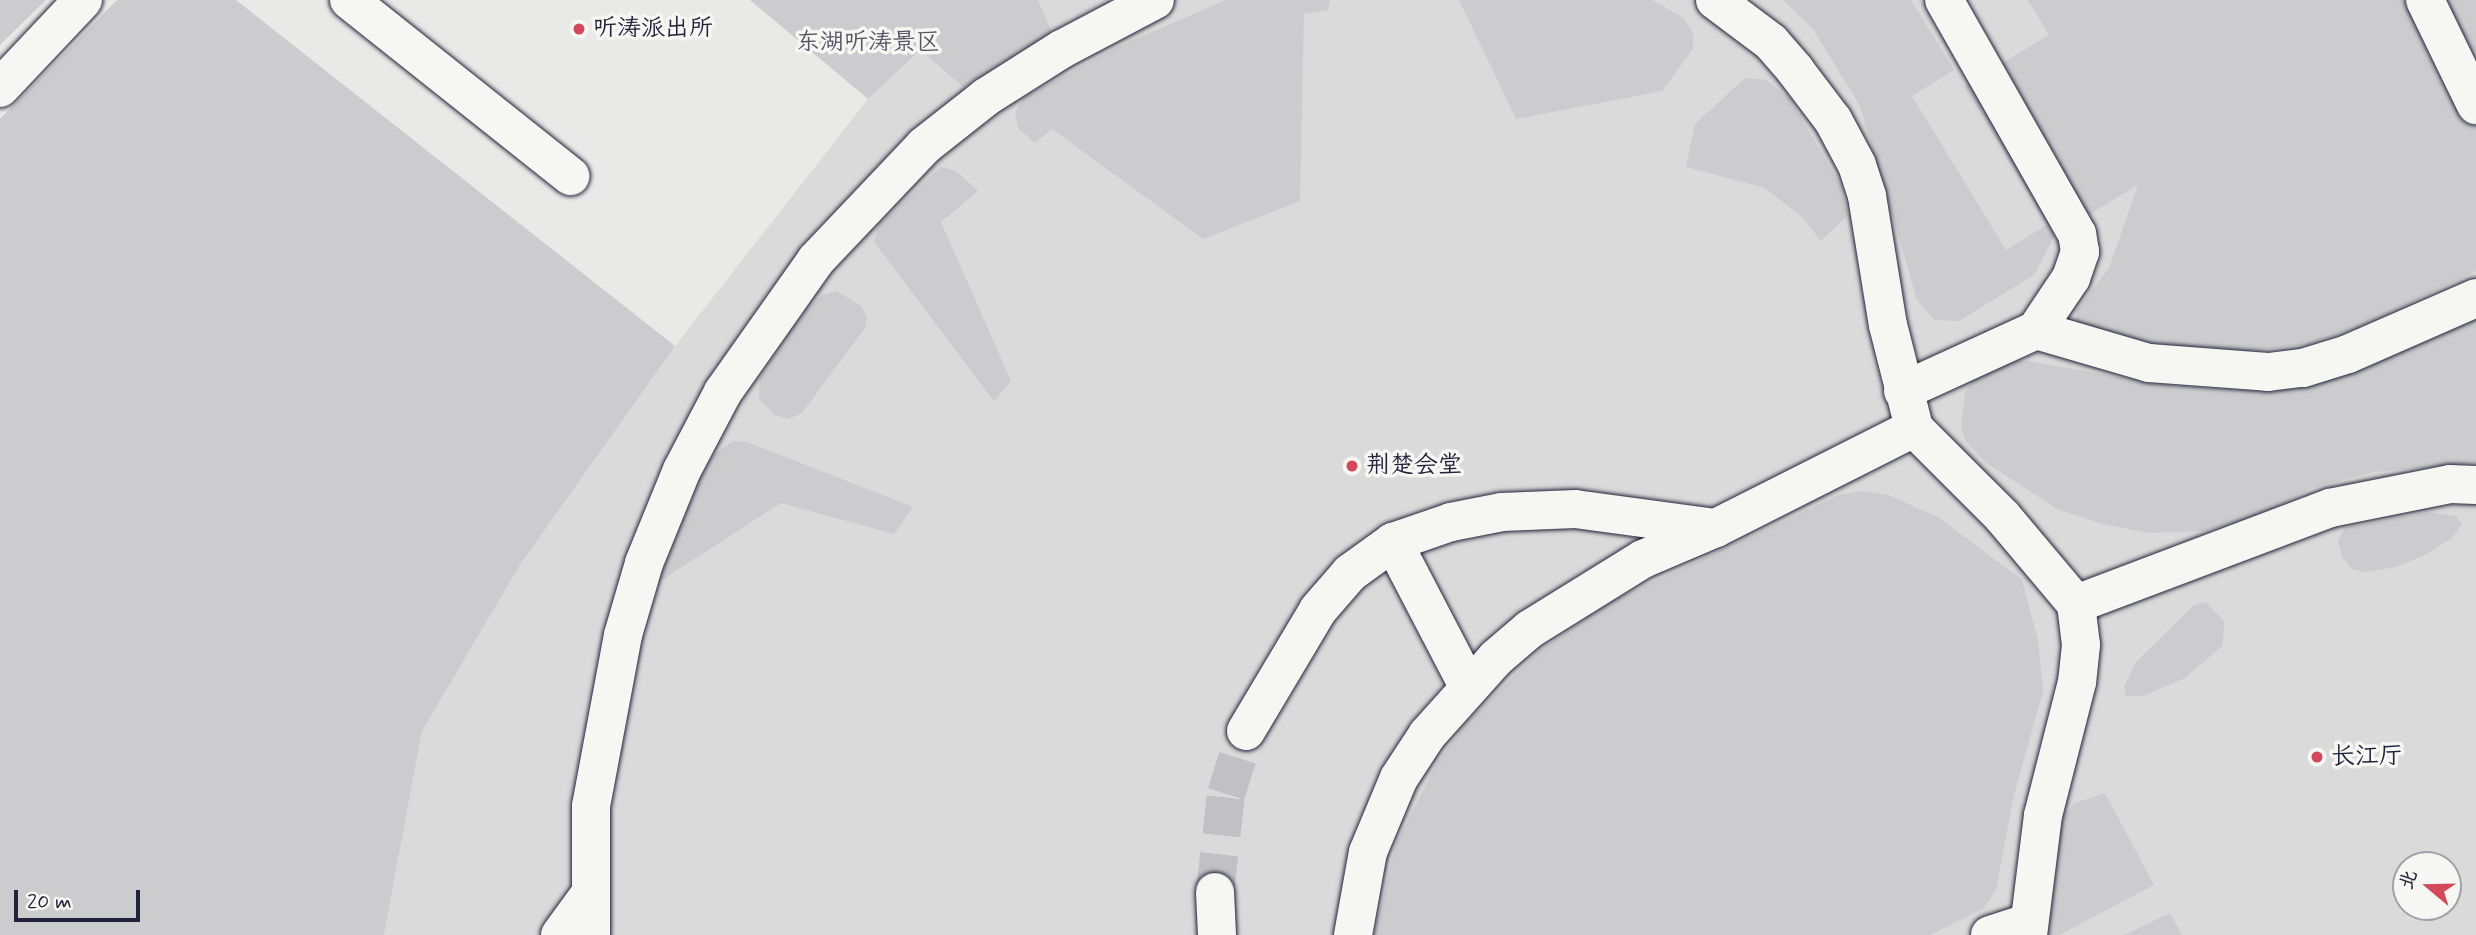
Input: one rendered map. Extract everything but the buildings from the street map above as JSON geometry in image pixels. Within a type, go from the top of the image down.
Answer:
[{"type":"lane","points":[[0,88],[83,0]]},
{"type":"lane","points":[[349,0],[570,176]]},
{"type":"lane","points":[[592,935],[591,806],[623,635],[644,563],[682,470],[723,391],[816,260],[924,146],[997,90],[1155,0]]},
{"type":"lane","points":[[1715,0],[1771,42],[1795,69],[1833,120],[1857,165],[1874,226],[1903,391],[1914,428],[2003,516],[2076,604],[2081,645],[2077,682],[2043,815],[2027,929],[1990,935]]},
{"type":"lane","points":[[1903,391],[2036,330],[2077,264],[2077,233],[1944,0]]},
{"type":"lane","points":[[2426,0],[2476,105]]},
{"type":"lane","points":[[2036,330],[2149,363],[2268,372],[2303,368],[2348,354],[2476,299]]},
{"type":"lane","points":[[1353,935],[1359,890],[1380,815],[1427,735],[1468,686],[1530,629],[1643,559],[1716,528],[1914,428]]},
{"type":"lane","points":[[2076,604],[2330,508],[2449,484],[2476,485]]},
{"type":"lane","points":[[1246,731],[1318,610],[1350,573],[1393,542],[1451,522],[1502,512],[1575,509],[1716,528]]},
{"type":"lane","points":[[1393,542],[1468,686]]},
{"type":"lane","points":[[1214,892],[1217,935]]},
{"type":"lane","points":[[560,935],[590,894]]},
{"type":"shaded area","points":[[947,0],[2476,0],[2476,935],[384,935],[422,731],[520,565],[675,346],[868,99],[922,50]]},
{"type":"green space","points":[[0,0],[46,0],[0,45]]},
{"type":"green space","points":[[117,0],[236,0],[675,346],[520,565],[422,731],[384,935],[0,935],[0,119]]},
{"type":"green space","name":"东湖听涛景区","points":[[750,0],[1038,0],[1052,33],[963,87],[921,50],[868,99]]},
{"type":"green space","points":[[1226,0],[1330,0],[1328,10],[1304,14],[1300,201],[1203,239],[1052,129],[1035,143],[1018,128],[1015,113],[1023,98],[1117,47]]},
{"type":"green space","points":[[1459,0],[1652,0],[1684,18],[1693,34],[1693,49],[1662,91],[1516,119]]},
{"type":"green space","points":[[1783,0],[1911,0],[1954,70],[1912,96],[2006,250],[2048,224],[1964,86],[2049,35],[2028,0],[2476,0],[2476,271],[2358,328],[2309,344],[2240,352],[2180,348],[2086,333],[2075,319],[2077,310],[2109,268],[2138,185],[2055,235],[2034,275],[1959,321],[1934,320],[1917,300],[1860,106],[1813,29]]},
{"type":"green space","points":[[1745,78],[1766,80],[1789,98],[1841,185],[1848,215],[1821,241],[1803,218],[1765,188],[1686,167],[1695,124]]},
{"type":"green space","points":[[941,167],[956,171],[978,191],[941,222],[1011,381],[994,401],[874,242],[879,224]]},
{"type":"green space","points":[[837,291],[861,306],[867,317],[865,328],[802,413],[789,419],[774,415],[759,399],[760,377],[804,312],[822,295]]},
{"type":"green space","points":[[2476,313],[2476,463],[2373,472],[2312,488],[2259,516],[2205,531],[2149,533],[2103,524],[2057,509],[1985,462],[1966,441],[1961,428],[1965,393],[1974,378],[2005,361],[2028,361],[2163,385],[2272,392]]},
{"type":"green space","points":[[733,441],[747,442],[913,507],[894,534],[781,503],[657,583],[701,476],[713,455]]},
{"type":"green space","points":[[1863,491],[1888,495],[1938,517],[2022,580],[2038,640],[2043,692],[2014,795],[1996,890],[1984,908],[1930,935],[1374,935],[1396,844],[1438,761],[1468,721],[1539,651],[1616,599],[1839,495]]},
{"type":"green space","points":[[2429,512],[2456,516],[2462,524],[2452,538],[2427,554],[2396,567],[2366,572],[2352,569],[2342,556],[2338,541],[2345,528]]},
{"type":"green space","points":[[2206,602],[2225,622],[2222,646],[2185,678],[2143,696],[2126,696],[2124,687],[2136,662],[2194,605]]},
{"type":"green space","points":[[2105,793],[2154,885],[2059,935],[2046,935],[2062,816],[2075,803]]},
{"type":"green space","points":[[2170,913],[2182,935],[2124,935]]},
{"type":"tunnel","points":[[1215,892],[1226,794],[1246,731]]},
{"type":"place","name":"听涛派出所","points":[[579,29]]},
{"type":"place","name":"荆楚会堂","points":[[1352,466]]},
{"type":"place","name":"长江厅","points":[[2317,757]]}]
